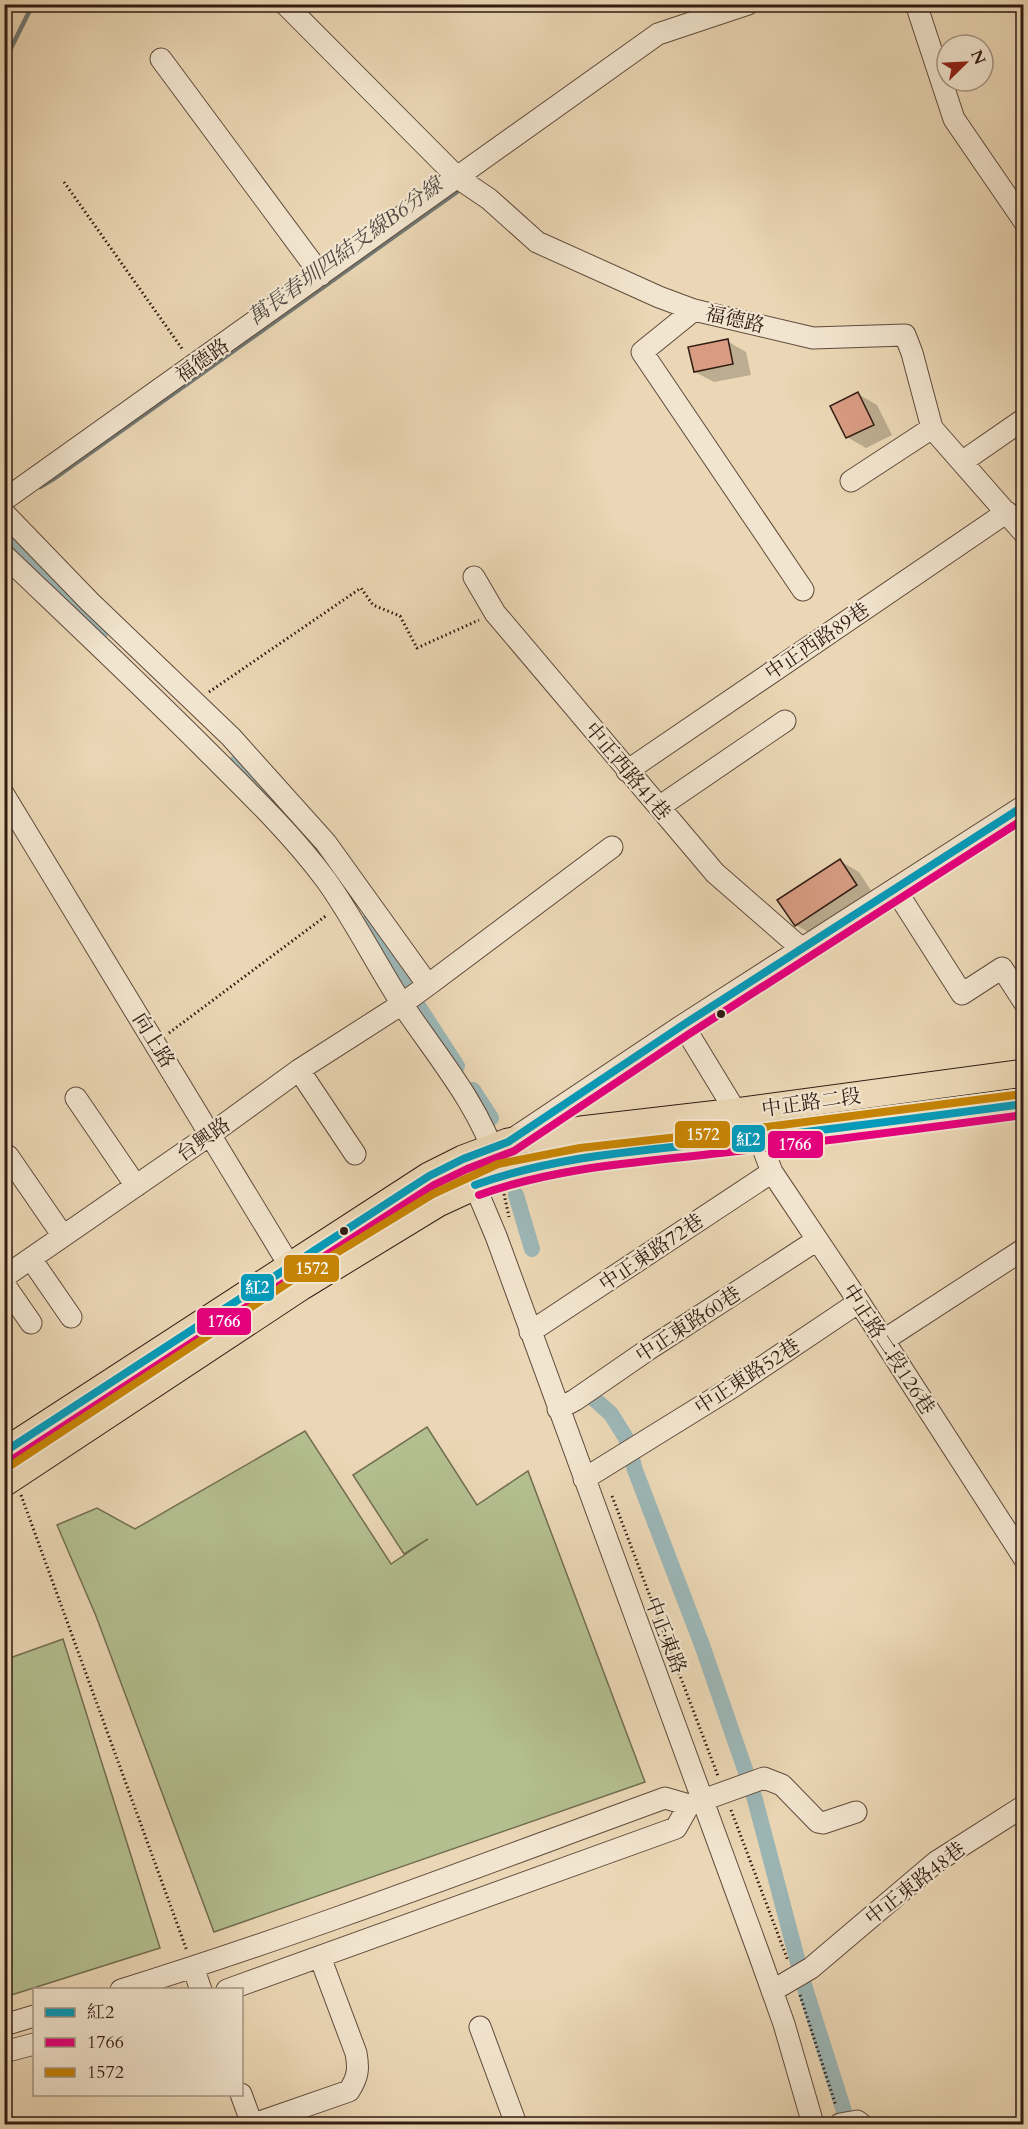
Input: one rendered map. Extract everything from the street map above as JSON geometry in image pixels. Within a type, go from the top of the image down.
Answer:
[{"type":"main road","name":"中正路二段","points":[[10,1480],[296,1276],[429,1176],[500,1144],[580,1130],[736,1112],[1023,1073]]},
{"type":"main road","name":"中正路二段","points":[[6,1446],[296,1276],[438,1203],[501,1174],[581,1158],[1023,1104]]},
{"type":"street","name":"福德路","points":[[285,4],[458,178],[489,199],[537,242],[694,310],[813,338],[905,335],[932,428],[962,462]]},
{"type":"street","name":"福德路","points":[[4,500],[658,34],[748,4]]},
{"type":"street","points":[[916,4],[954,119],[1023,220]]},
{"type":"street","points":[[161,59],[321,275]]},
{"type":"street","points":[[694,310],[642,352],[803,590]]},
{"type":"street","points":[[1023,419],[962,462],[1023,533]]},
{"type":"street","points":[[851,481],[932,428]]},
{"type":"street","name":"中正西路89巷","points":[[627,771],[1007,512]]},
{"type":"street","points":[[4,513],[90,602],[231,737],[326,843],[428,985]]},
{"type":"street","points":[[4,555],[266,810],[326,881],[402,1004],[500,1144],[501,1174]]},
{"type":"street","name":"中正西路41巷","points":[[474,577],[495,613],[715,873],[802,949]]},
{"type":"street","points":[[659,807],[785,721]]},
{"type":"street","name":"向上路","points":[[4,795],[296,1276]]},
{"type":"street","points":[[500,1144],[1023,806]]},
{"type":"street","name":"台興路","points":[[4,1276],[211,1134],[299,1070],[402,1004],[612,847]]},
{"type":"street","points":[[895,889],[962,994],[1002,968],[1023,1002]]},
{"type":"street","points":[[683,1025],[736,1112]]},
{"type":"street","points":[[299,1070],[355,1154]]},
{"type":"street","points":[[76,1098],[136,1186]]},
{"type":"street","name":"中正路二段126巷","points":[[759,1138],[772,1172],[860,1302],[1023,1558]]},
{"type":"street","points":[[8,1156],[63,1236]]},
{"type":"street","name":"中正東路","points":[[463,1159],[475,1185],[558,1409],[593,1474],[696,1803],[772,1991],[813,2124]]},
{"type":"street","name":"中正東路72巷","points":[[530,1332],[772,1172]]},
{"type":"street","name":"中正東路60巷","points":[[558,1409],[817,1240]]},
{"type":"street","points":[[884,1340],[1023,1249]]},
{"type":"street","points":[[31,1259],[71,1317]]},
{"type":"street","points":[[4,1284],[31,1323]]},
{"type":"street","name":"中正東路52巷","points":[[593,1474],[860,1302]]},
{"type":"street","points":[[124,1988],[312,1926],[665,1798],[696,1803],[764,1778],[782,1785],[818,1821],[823,1823],[856,1812]]},
{"type":"street","points":[[230,1988],[676,1828],[696,1803]]},
{"type":"street","name":"中正東路48巷","points":[[772,1991],[801,1974],[936,1862],[1023,1806]]},
{"type":"street","points":[[242,2096],[253,2124],[350,2091],[357,2079],[356,2054],[320,1956]]},
{"type":"street","points":[[193,1967],[201,1988]]},
{"type":"street","points":[[4,2025],[33,2016]]},
{"type":"street","points":[[480,2027],[516,2124]]},
{"type":"street","points":[[4,2052],[33,2044]]},
{"type":"path","points":[[64,182],[194,366]]},
{"type":"path","points":[[195,701],[361,588],[373,605],[400,616],[417,648],[495,613]]},
{"type":"path","points":[[156,1043],[341,905]]},
{"type":"path","points":[[501,1174],[510,1220]]},
{"type":"path","name":"中正東路","points":[[593,1474],[801,1974],[849,2123]]},
{"type":"path","points":[[10,1480],[193,1967]]},
{"type":"green space","points":[[427,1427],[477,1505],[528,1471],[645,1782],[214,1932],[96,1616],[57,1525],[97,1508],[135,1529],[305,1431],[391,1564],[428,1539],[404,1554],[353,1475]]},
{"type":"green space","points":[[63,1639],[160,1948],[5,1997],[5,1654],[7,1659]]},
{"type":"building","points":[[728,339],[733,364],[694,372],[688,347]]},
{"type":"building","points":[[858,392],[874,425],[846,438],[830,406]]},
{"type":"building","points":[[840,859],[857,885],[795,926],[777,900]]},
{"type":"waterway","points":[[4,62],[33,4]]},
{"type":"waterway","name":"萬長春圳四結支線B6分線","points":[[40,487],[457,192],[459,187]]},
{"type":"waterway","points":[[4,539],[100,633]]},
{"type":"waterway","points":[[235,764],[293,821],[321,857]]},
{"type":"waterway","points":[[369,920],[411,986],[408,988]]},
{"type":"waterway","points":[[365,924],[457,1066]]},
{"type":"waterway","points":[[473,1090],[491,1118]]},
{"type":"waterway","points":[[516,1195],[532,1249]]},
{"type":"waterway","points":[[592,1397],[611,1414],[626,1438],[635,1470],[702,1645],[748,1778]]},
{"type":"waterway","points":[[754,1796],[804,1985],[848,2124]]},
{"type":"transit line","name":"紅2","points":[[4,1452],[429,1176],[463,1159],[508,1142],[683,1025],[1024,806]]},
{"type":"transit line","name":"1766","points":[[10,1461],[434,1185],[467,1169],[514,1151],[689,1034],[1024,819]]},
{"type":"transit line","name":"1572","points":[[4,1470],[297,1277],[433,1194],[498,1164],[580,1148],[1023,1094]]},
{"type":"transit line","name":"紅2","points":[[475,1185],[538,1167],[601,1156],[1024,1104]]},
{"type":"transit line","name":"1766","points":[[479,1195],[540,1177],[602,1166],[1024,1115]]}]
